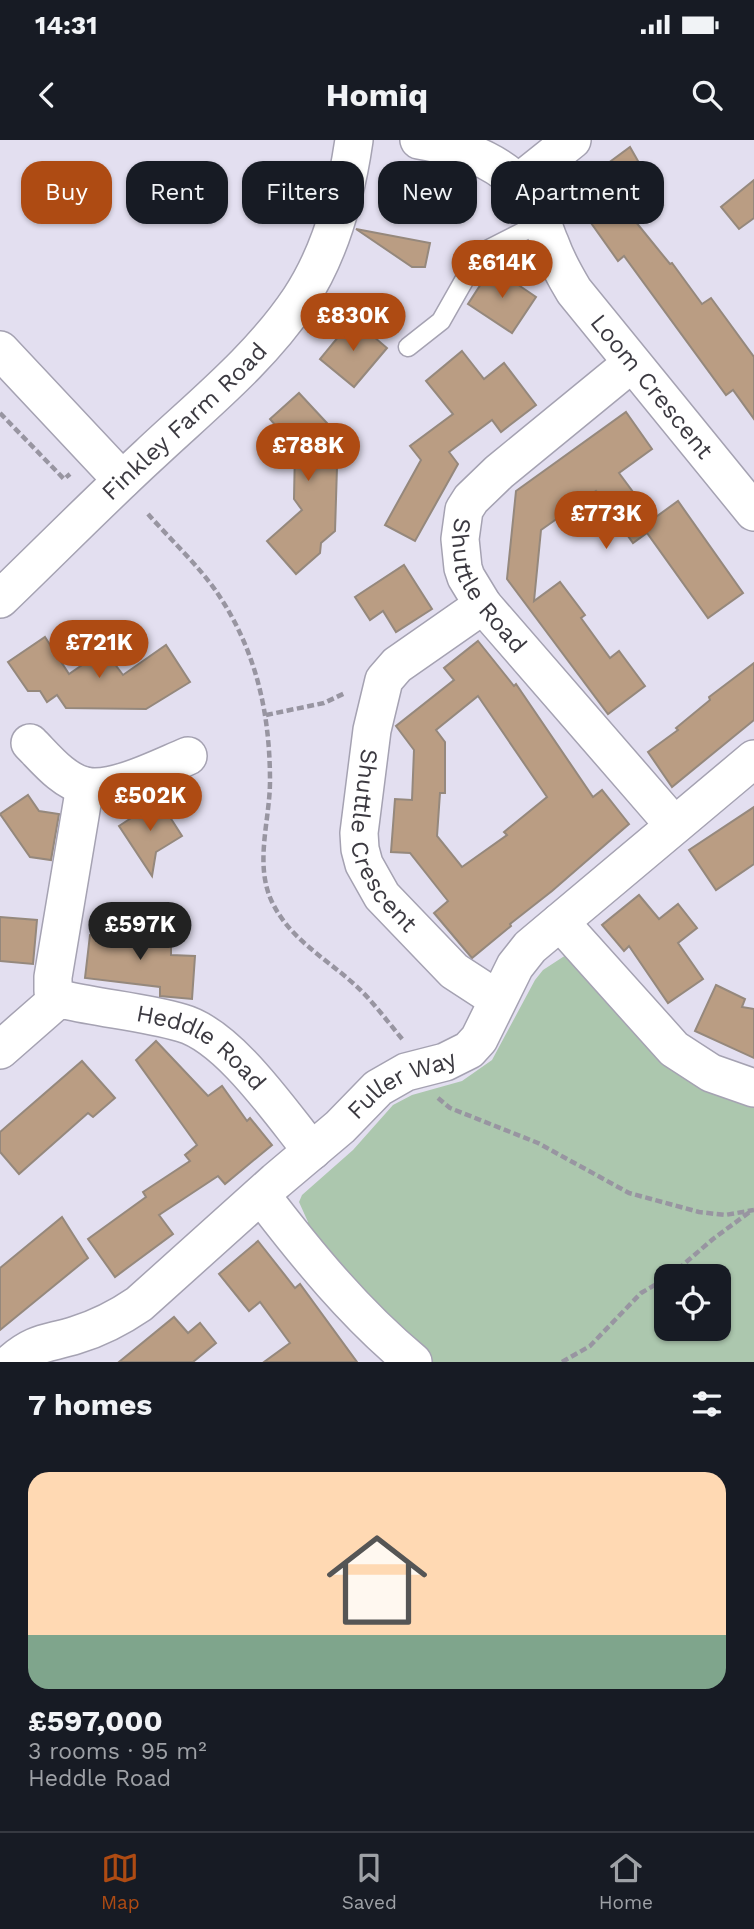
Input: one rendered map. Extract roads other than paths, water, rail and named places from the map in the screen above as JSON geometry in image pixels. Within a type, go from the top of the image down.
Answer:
[{"type":"street","name":"Finkley Farm Road","points":[[0,599],[258,351],[300,298],[317,269],[335,224],[343,199],[354,140]]},
{"type":"street","points":[[419,140],[447,145],[491,162]]},
{"type":"street","points":[[546,161],[572,140]]},
{"type":"street","name":"Loom Crescent","points":[[543,224],[555,256],[574,291],[754,512]]},
{"type":"street","points":[[0,350],[122,480]]},
{"type":"street","name":"Shuttle Road","points":[[632,363],[479,490],[464,510],[460,539],[466,578],[483,605],[674,825]]},
{"type":"street","name":"Shuttle Crescent","points":[[483,605],[397,665],[384,680],[372,730],[361,811],[360,849],[364,864],[382,897],[454,971],[497,999]]},
{"type":"street","points":[[30,743],[61,773],[85,786],[104,785],[133,778],[188,756]]},
{"type":"street","name":"Fuller Way","points":[[12,1362],[26,1349],[38,1344],[85,1348],[139,1304],[340,1127],[377,1088],[406,1072],[445,1062],[469,1050],[479,1039],[497,999],[521,957],[754,759]]},
{"type":"street","points":[[0,1050],[56,1001],[53,977],[85,786]]},
{"type":"street","points":[[560,922],[674,1049],[710,1073],[754,1088]]},
{"type":"street","name":"Heddle Road","points":[[56,1001],[65,1000],[183,1023],[197,1029],[223,1048],[246,1071],[312,1151]]},
{"type":"street","points":[[261,1195],[292,1236],[377,1331],[413,1362]]},
{"type":"lane","points":[[408,347],[441,321],[479,254],[538,224]]}]
